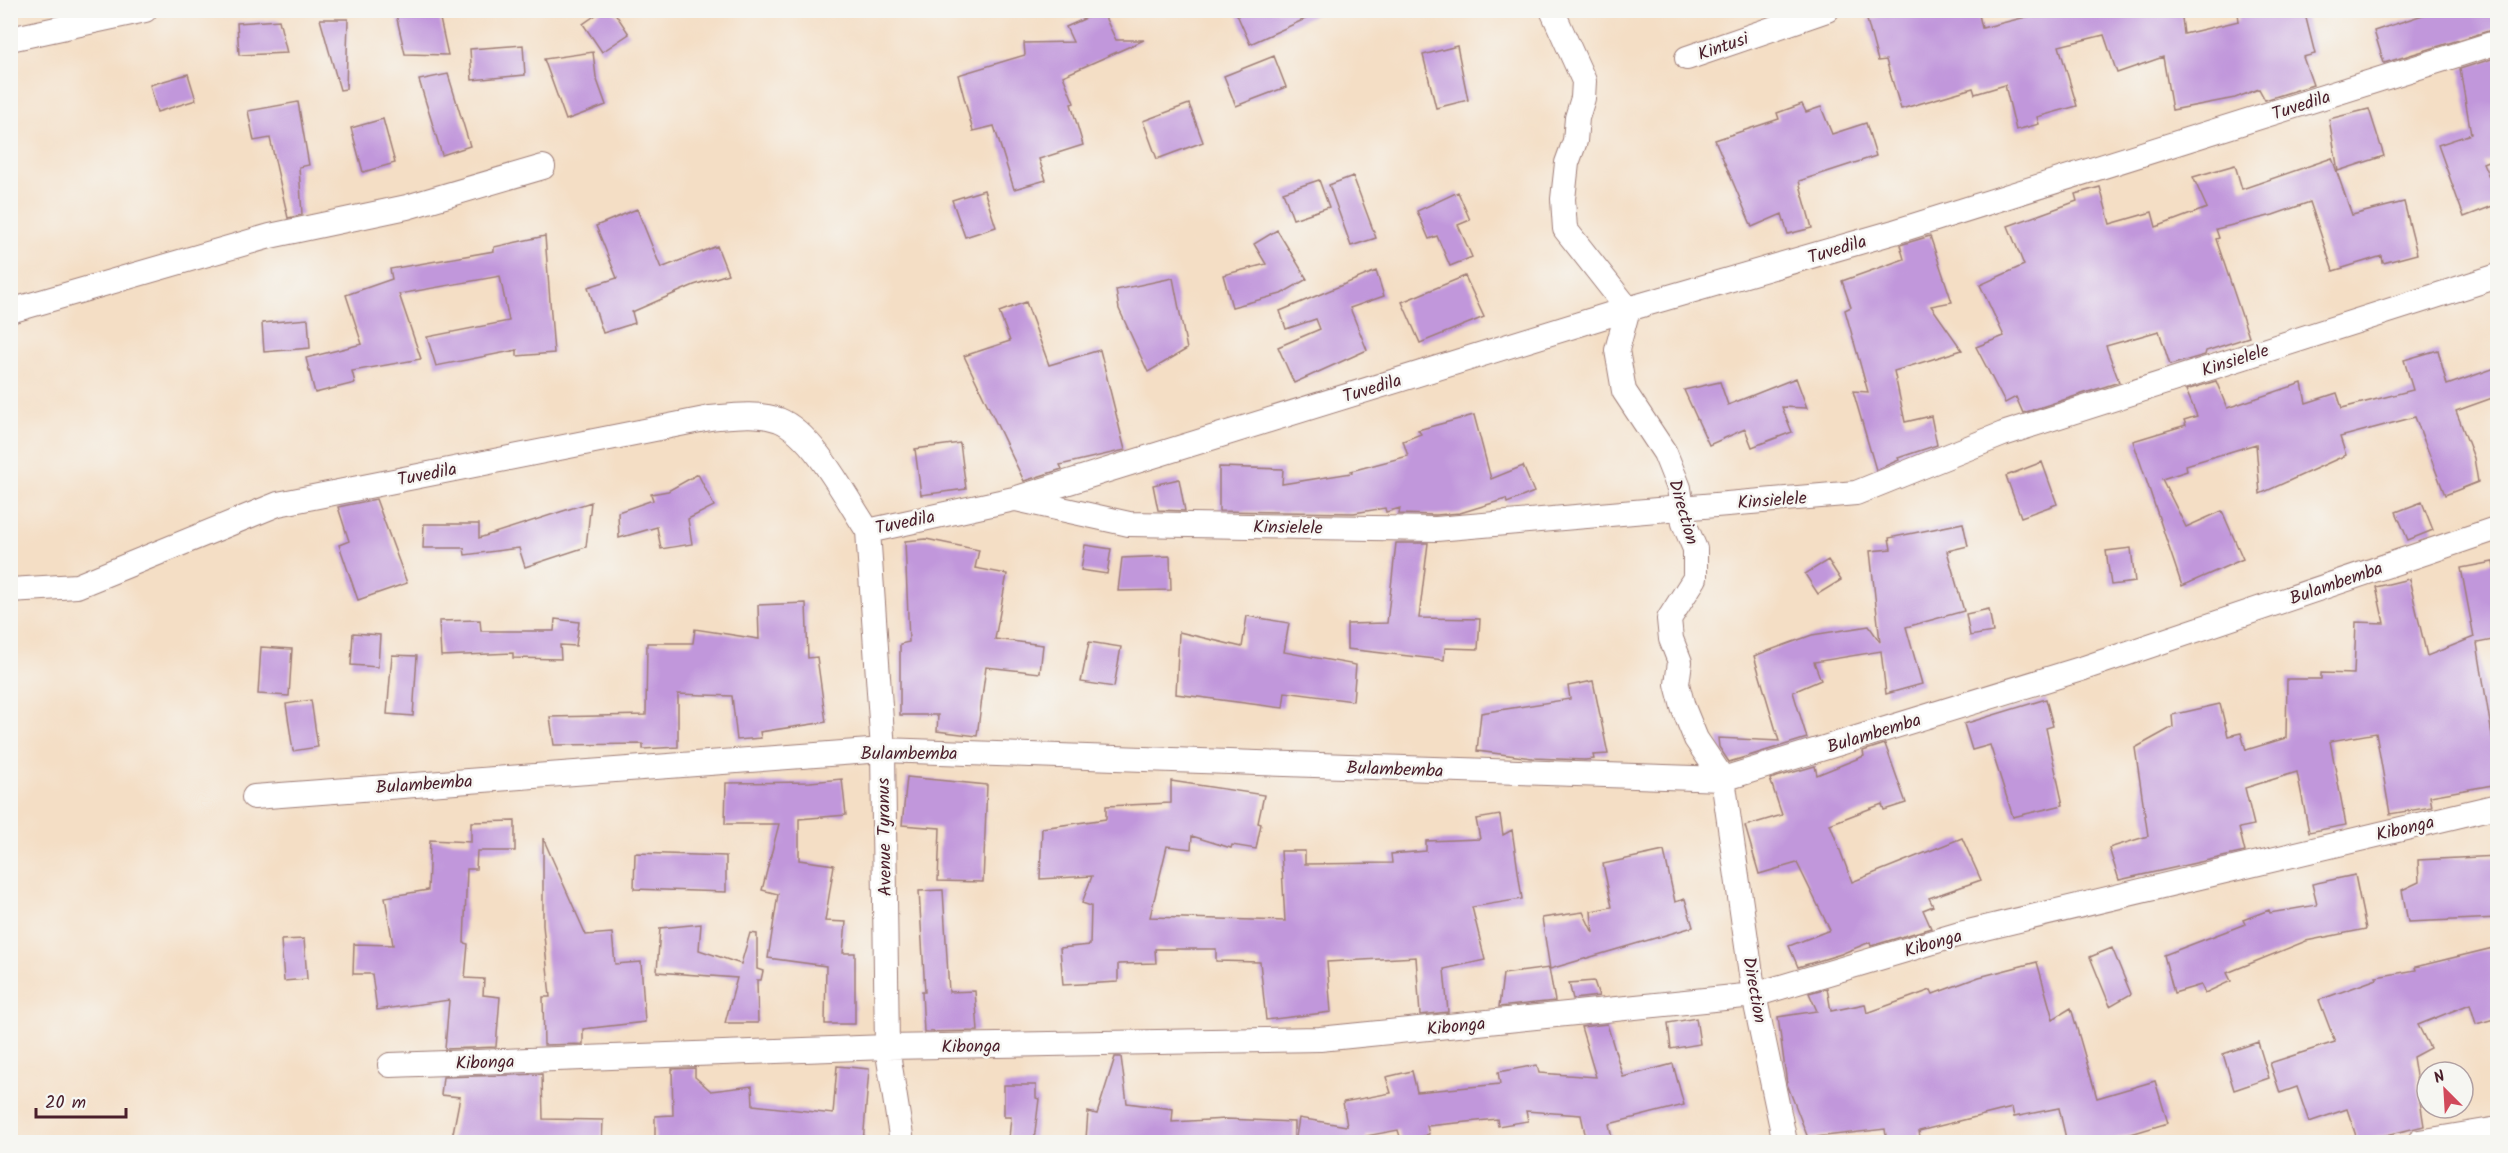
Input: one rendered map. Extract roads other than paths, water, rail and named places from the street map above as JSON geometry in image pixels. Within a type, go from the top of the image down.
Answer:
[{"type":"street","points":[[10,39],[145,10]]},
{"type":"street","points":[[1552,10],[1584,81],[1575,141],[1566,162],[1563,199],[1565,229],[1628,309]]},
{"type":"street","name":"Kintusi","points":[[1687,58],[1827,10]]},
{"type":"street","name":"Tuvedila","points":[[10,590],[77,586],[278,504],[710,418],[750,415],[779,420],[800,434],[868,531],[1014,499],[1628,309],[1905,229],[2498,42]]},
{"type":"street","points":[[10,311],[270,236],[407,207],[543,167]]},
{"type":"street","name":"Kinsielele","points":[[1014,499],[1129,524],[1436,530],[1662,510],[1682,506],[1856,493],[2003,434],[2498,276]]},
{"type":"street","name":"Direction","points":[[1628,309],[1617,350],[1624,391],[1665,453],[1679,488],[1684,523],[1695,549],[1695,578],[1669,619],[1671,639],[1680,662],[1677,684],[1683,707],[1696,739],[1723,779],[1754,995],[1785,1143]]},
{"type":"street","name":"Bulambemba","points":[[254,797],[883,750],[1723,779],[2084,668],[2498,528]]},
{"type":"street","name":"Avenue Tyranus","points":[[868,531],[883,750],[887,1047],[902,1143]]},
{"type":"street","name":"Kibonga","points":[[390,1065],[887,1047],[1320,1039],[1754,995],[1960,934],[2498,806]]},
{"type":"street","points":[[2419,1143],[2498,1130]]}]
